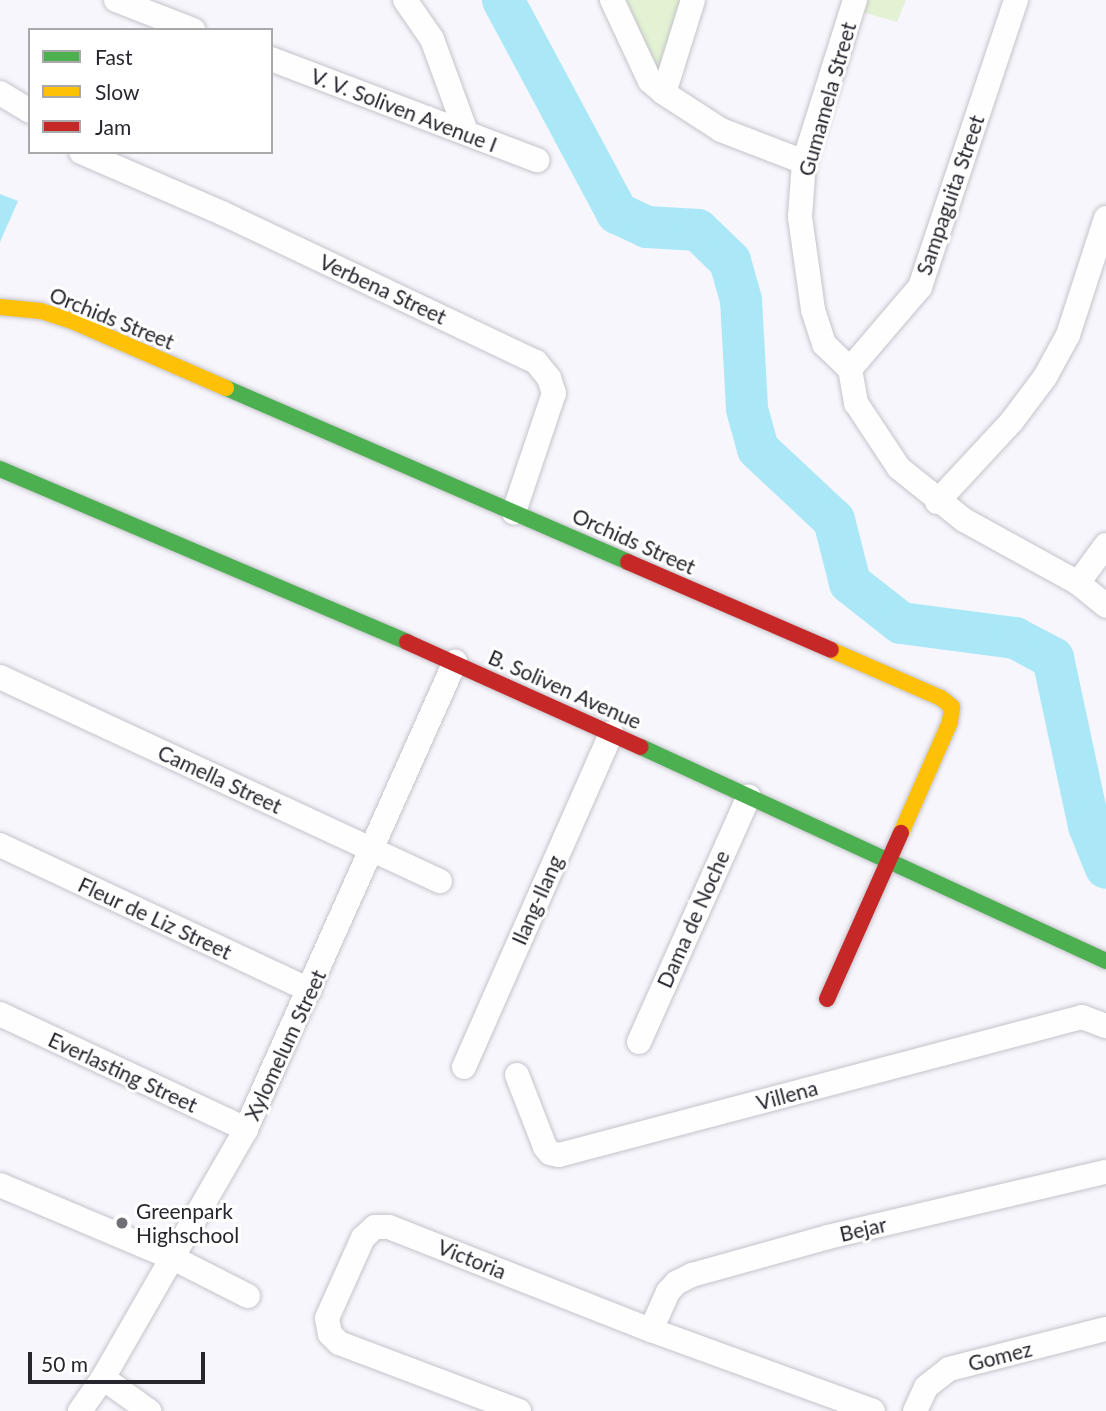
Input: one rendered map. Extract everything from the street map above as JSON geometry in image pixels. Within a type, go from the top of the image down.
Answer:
[{"type":"street","points":[[116,0],[187,28]]},
{"type":"street","points":[[405,0],[432,39],[466,132]]},
{"type":"street","points":[[611,0],[650,81],[664,93],[721,130],[804,162]]},
{"type":"street","points":[[664,93],[693,0]]},
{"type":"street","name":"Gumamela Street","points":[[850,369],[824,344],[813,310],[800,217],[804,162],[855,0]]},
{"type":"street","name":"Sampaguita Street","points":[[850,369],[919,287],[1016,0]]},
{"type":"street","name":"V. V. Soliven Avenue I","points":[[273,60],[537,160]]},
{"type":"street","points":[[0,93],[28,110]]},
{"type":"street","name":"Verbena Street","points":[[86,154],[222,213],[536,362],[549,378],[554,393],[514,512]]},
{"type":"street","points":[[937,502],[1012,421],[1045,377],[1068,335],[1106,218]]},
{"type":"street","name":"Orchids Street","points":[[0,307],[41,311],[72,321],[941,698],[952,707],[950,722],[827,999]]},
{"type":"street","points":[[850,369],[856,403],[899,468],[937,502],[964,520],[1078,583],[1106,606]]},
{"type":"street","name":"B. Soliven Avenue","points":[[0,469],[455,662],[888,860],[1080,952],[1106,961]]},
{"type":"street","points":[[1078,583],[1106,545]]},
{"type":"street","name":"Xylomelum Street","points":[[80,1411],[103,1378],[246,1129],[455,662]]},
{"type":"street","name":"Camella Street","points":[[0,677],[440,881]]},
{"type":"street","name":"Ilang-Ilang","points":[[464,1067],[611,733]]},
{"type":"street","name":"Dama de Noche","points":[[639,1042],[749,796]]},
{"type":"street","name":"Fleur de Liz Street","points":[[0,845],[310,990]]},
{"type":"street","name":"Everlasting Street","points":[[0,1014],[246,1129]]},
{"type":"street","name":"Villena","points":[[517,1075],[545,1147],[550,1153],[559,1155],[1082,1017],[1106,1026]]},
{"type":"street","name":"Bejar","points":[[651,1330],[668,1292],[676,1283],[692,1275],[828,1237],[1106,1172]]},
{"type":"street","points":[[0,1185],[173,1258],[248,1296]]},
{"type":"street","name":"Victoria","points":[[520,1411],[339,1343],[330,1334],[327,1318],[363,1238],[375,1227],[389,1227],[651,1330],[873,1411]]},
{"type":"street","name":"Gomez","points":[[915,1411],[926,1387],[949,1369],[1106,1329]]},
{"type":"street","points":[[103,1378],[149,1411]]},
{"type":"green space","points":[[617,0],[686,0],[662,84]]},
{"type":"green space","points":[[851,0],[906,0],[897,22],[848,8]]},
{"type":"water","points":[[0,194],[18,201],[0,242]]},
{"type":"waterway","points":[[503,0],[617,213],[647,227],[698,230],[730,261],[741,300],[747,409],[758,449],[834,520],[850,583],[901,623],[1015,638],[1053,658],[1089,826],[1106,868]]},
{"type":"traffic: fast","points":[[226,388],[628,562]]},
{"type":"traffic: fast","points":[[0,469],[407,642]]},
{"type":"traffic: fast","points":[[641,747],[1106,961]]},
{"type":"traffic: slow","points":[[0,307],[41,311],[72,321],[226,388]]},
{"type":"traffic: slow","points":[[831,650],[941,698],[952,707],[950,722],[901,833]]},
{"type":"traffic: jam","points":[[628,562],[831,650]]},
{"type":"traffic: jam","points":[[407,642],[641,747]]},
{"type":"traffic: jam","points":[[827,999],[901,833]]},
{"type":"place","name":"Greenpark Highschool","points":[[122,1223]]}]
